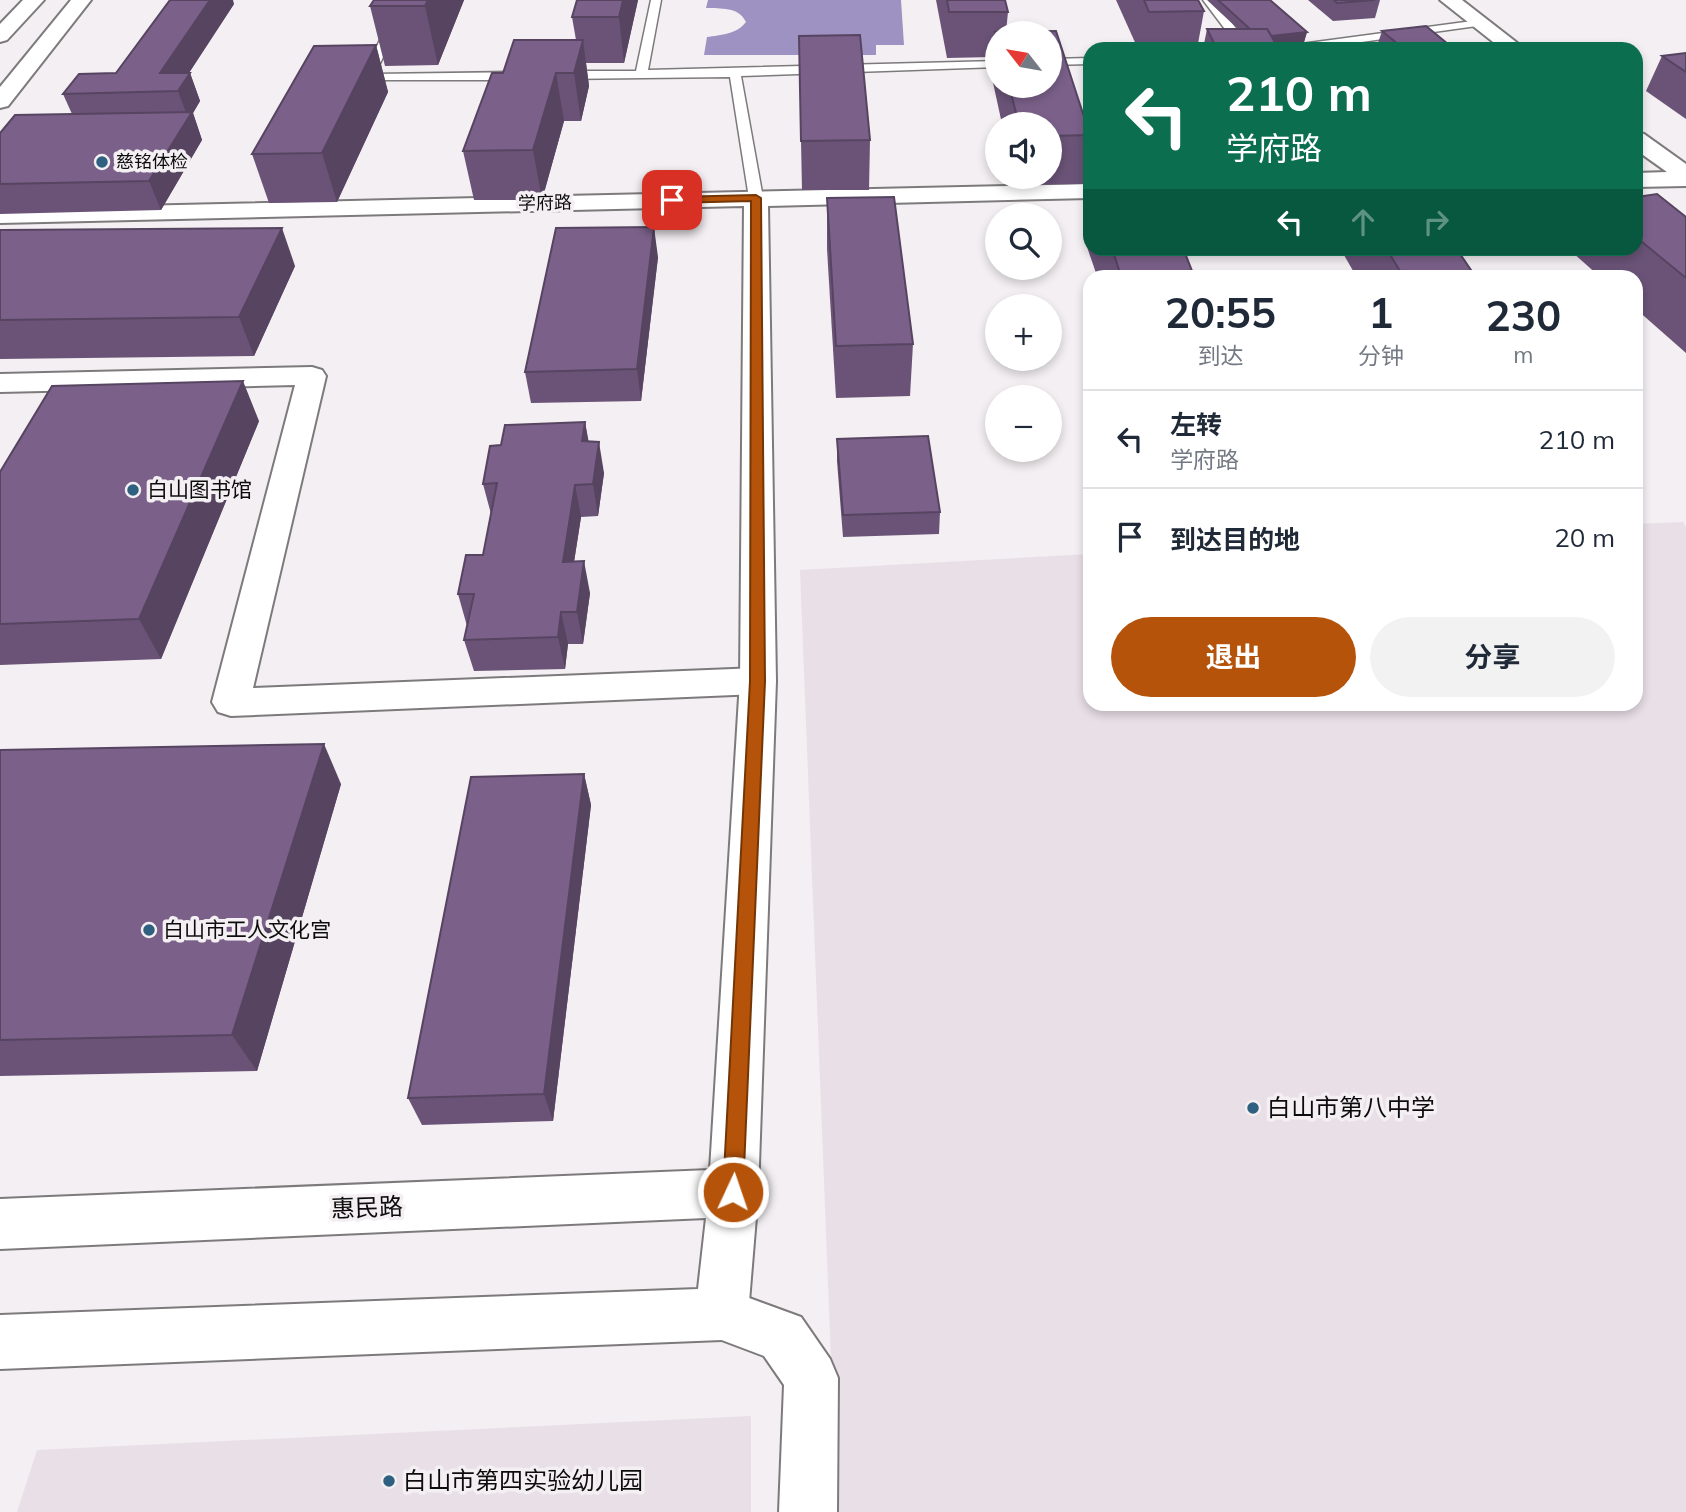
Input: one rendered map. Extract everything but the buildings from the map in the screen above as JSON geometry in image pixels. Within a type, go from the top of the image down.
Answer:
[{"type":"street","points":[[0,36],[34,0]]},
{"type":"street","points":[[0,100],[81,0]]},
{"type":"street","points":[[1450,0],[1506,42]]},
{"type":"street","points":[[1643,143],[1686,177]]},
{"type":"street","points":[[1643,180],[1686,177]]},
{"type":"street","name":"学府路","points":[[0,216],[1083,191]]},
{"type":"street","points":[[722,1314],[733,1192],[758,681],[756,198]]},
{"type":"street","points":[[0,383],[312,376],[231,702],[758,681]]},
{"type":"street","name":"惠民路","points":[[0,1224],[733,1192]]},
{"type":"street","points":[[0,1342],[722,1314],[782,1336],[811,1378],[808,1512]]},
{"type":"lane","points":[[405,0],[367,78],[532,76]]},
{"type":"lane","points":[[641,74],[656,0]]},
{"type":"lane","points":[[1208,0],[1241,42]]},
{"type":"lane","points":[[1338,42],[1480,23]]},
{"type":"lane","points":[[1062,62],[1083,61]]},
{"type":"lane","points":[[545,76],[985,64]]},
{"type":"lane","points":[[735,73],[756,198]]},
{"type":"shaded area","points":[[708,0],[901,0],[904,45],[876,45],[876,55],[704,55],[707,37],[723,35],[746,22],[734,11],[706,8]]},
{"type":"shaded area","name":"白山市第八中学","points":[[1683,522],[1686,527],[1686,1512],[837,1512],[800,570],[1083,554],[1083,711],[1643,711],[1643,524]]},
{"type":"shaded area","name":"白山市第四实验幼儿园","points":[[751,1416],[751,1512],[17,1512],[37,1450]]},
{"type":"place","name":"慈铭体检","points":[[102,162]]},
{"type":"place","name":"白山图书馆","points":[[133,490]]},
{"type":"place","name":"白山市工人文化宫","points":[[149,930]]},
{"type":"place","name":"白山市第八中学","points":[[1253,1108]]},
{"type":"place","name":"白山市第四实验幼儿园","points":[[389,1481]]},
{"type":"route","points":[[672,200],[756,198],[758,681],[733,1192]]}]
